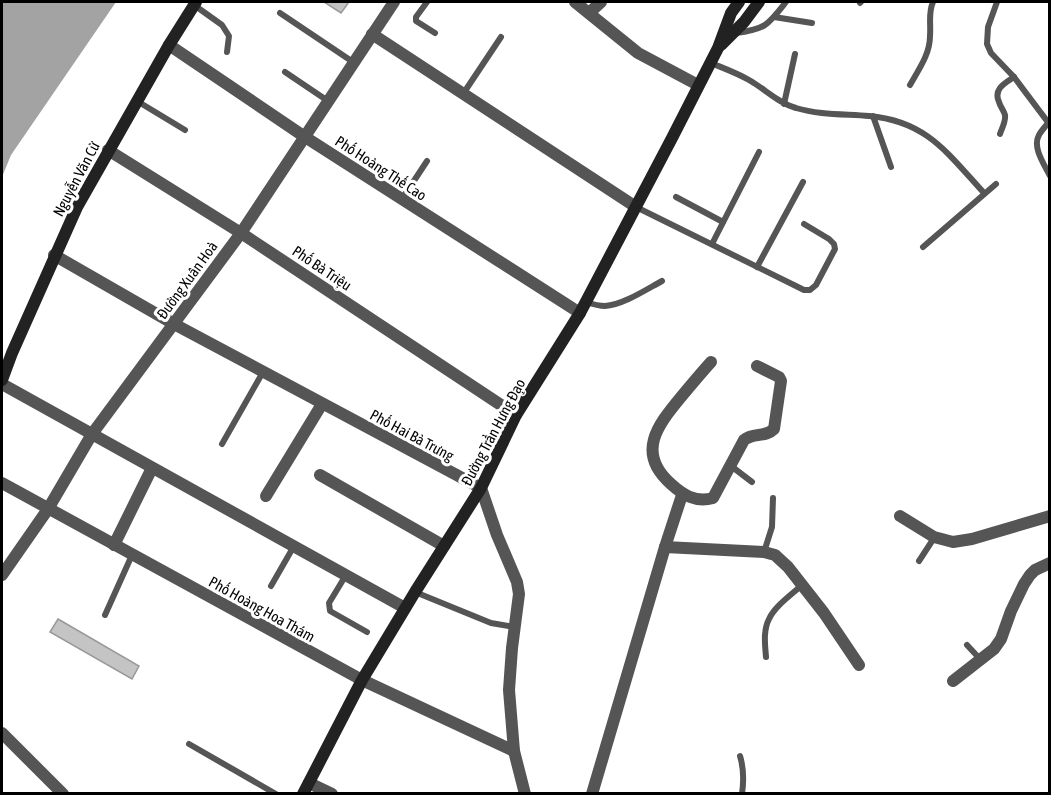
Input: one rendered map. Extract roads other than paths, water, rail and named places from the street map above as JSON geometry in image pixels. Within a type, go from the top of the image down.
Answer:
[{"type":"street","name":"Đường Xuân Hoà","points":[[2,575],[48,509],[92,434],[241,233],[394,2]]},
{"type":"street","points":[[575,2],[638,54],[698,85]]},
{"type":"street","points":[[590,13],[601,2]]},
{"type":"street","name":"Đường Trần Hưng Đạo","points":[[306,788],[362,680],[481,488],[516,415],[583,307],[718,48],[731,13],[739,2]]},
{"type":"street","name":"Đường Trần Hưng Đạo","points":[[718,48],[744,22],[759,2]]},
{"type":"street","name":"Nguyễn Văn Cừ","points":[[2,382],[54,255],[77,207],[195,3]]},
{"type":"street","points":[[372,34],[636,207]]},
{"type":"street","name":"Phố Hoàng Thế Cao","points":[[169,45],[402,199],[583,307]]},
{"type":"street","name":"Phố Bà Triệu","points":[[108,150],[241,233],[516,415]]},
{"type":"street","name":"Phố Hai Bà Trưng","points":[[54,255],[174,324],[481,488]]},
{"type":"street","points":[[711,362],[665,417],[655,435],[653,450],[655,464],[662,476],[682,495],[704,500],[713,498],[744,440],[749,436],[769,434],[774,429],[781,381],[758,366]]},
{"type":"street","points":[[2,382],[405,608]]},
{"type":"street","points":[[266,496],[322,404]]},
{"type":"street","points":[[114,545],[152,468]]},
{"type":"street","points":[[320,475],[444,546]]},
{"type":"street","name":"Phố Hoàng Hoa Thám","points":[[2,483],[362,680],[514,751]]},
{"type":"street","points":[[481,488],[497,535],[517,582],[519,594],[509,690],[514,751],[525,794]]},
{"type":"street","points":[[592,794],[682,495]]},
{"type":"street","points":[[900,516],[934,537],[953,542],[972,539],[1050,516]]},
{"type":"street","points":[[665,547],[764,552],[776,555],[824,613],[859,665]]},
{"type":"street","points":[[953,681],[994,649],[1001,639],[1011,611],[1029,575],[1050,563]]},
{"type":"street","points":[[2,733],[63,794]]},
{"type":"street","points":[[306,788],[332,794]]},
{"type":"lane","points":[[427,2],[416,17],[416,21],[435,33]]},
{"type":"lane","points":[[732,33],[755,30],[765,26],[786,2]]},
{"type":"lane","points":[[910,85],[929,49],[930,9],[933,2]]},
{"type":"lane","points":[[997,2],[988,27],[987,44],[991,53],[1014,77],[1049,124],[1038,135],[1036,143],[1037,150],[1050,176]]},
{"type":"lane","points":[[195,3],[222,25],[229,36],[227,52]]},
{"type":"lane","points":[[280,13],[353,62]]},
{"type":"lane","points":[[774,17],[812,23]]},
{"type":"lane","points":[[464,94],[501,37]]},
{"type":"lane","points":[[784,104],[795,54]]},
{"type":"lane","points":[[710,63],[746,78],[784,104],[794,108],[873,116],[905,123],[938,144],[984,194]]},
{"type":"lane","points":[[285,72],[328,101]]},
{"type":"lane","points":[[1000,134],[1005,115],[998,101],[997,92],[1014,77]]},
{"type":"lane","points":[[137,100],[185,130]]},
{"type":"lane","points":[[873,116],[891,167]]},
{"type":"lane","points":[[712,244],[759,152]]},
{"type":"lane","points":[[402,199],[428,161]]},
{"type":"lane","points":[[757,267],[803,182]]},
{"type":"lane","points":[[923,247],[996,184]]},
{"type":"lane","points":[[676,197],[723,222]]},
{"type":"lane","points":[[636,207],[804,290],[810,290],[816,285],[835,249],[829,239],[804,224]]},
{"type":"lane","points":[[583,307],[612,305],[662,281]]},
{"type":"lane","points":[[222,444],[263,372]]},
{"type":"lane","points":[[730,465],[752,482]]},
{"type":"lane","points":[[764,552],[772,527],[773,498]]},
{"type":"lane","points":[[919,561],[934,537]]},
{"type":"lane","points":[[271,586],[294,546]]},
{"type":"lane","points":[[105,615],[132,555]]},
{"type":"lane","points":[[346,576],[329,603],[330,611],[367,632]]},
{"type":"lane","points":[[766,657],[765,635],[768,619],[775,609],[802,585]]},
{"type":"lane","points":[[415,592],[491,623],[514,627]]},
{"type":"lane","points":[[967,645],[980,659]]},
{"type":"lane","points":[[189,744],[276,794]]},
{"type":"lane","points":[[740,756],[744,780],[742,794]]}]
